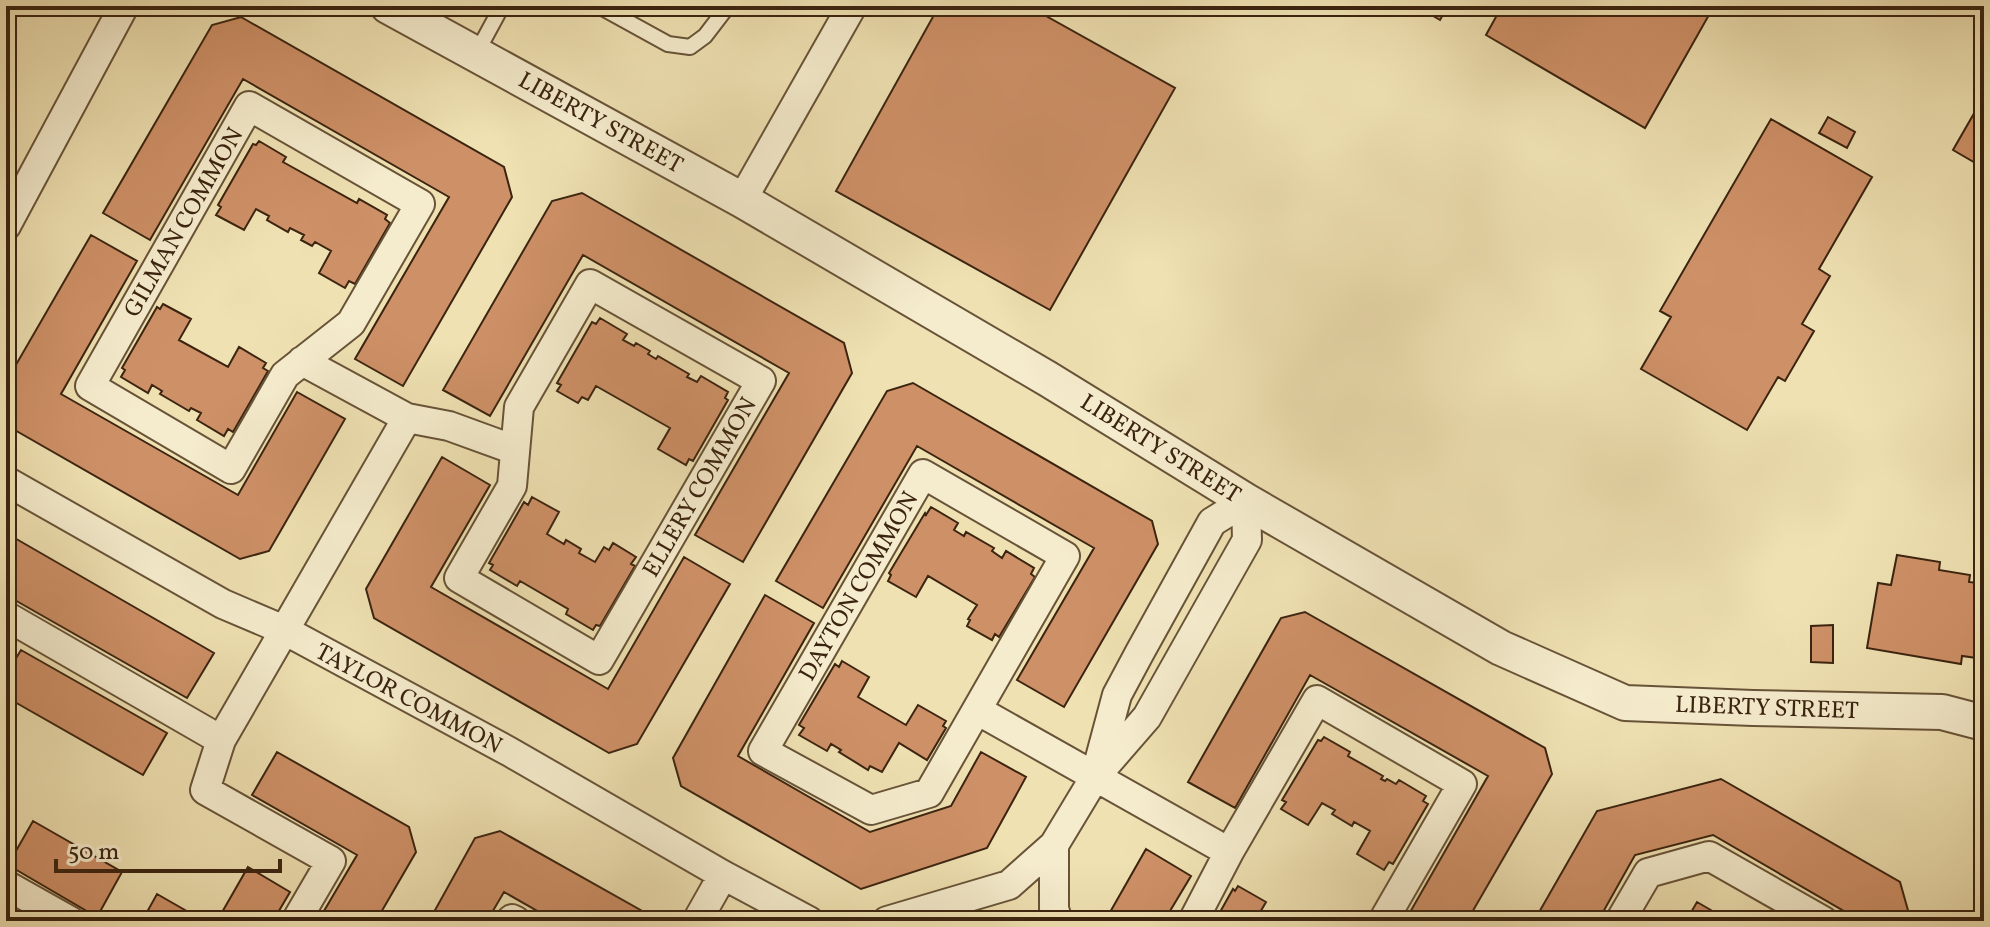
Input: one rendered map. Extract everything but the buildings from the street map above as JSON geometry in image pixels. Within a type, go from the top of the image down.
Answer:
[{"type":"street","points":[[6,226],[124,6]]},
{"type":"street","name":"LIBERTY STREET","points":[[388,6],[742,200],[1048,379],[1246,501],[1501,648],[1625,703],[1942,712],[1984,723]]},
{"type":"street","points":[[742,200],[852,6]]},
{"type":"street","name":"GILMAN COMMON","points":[[249,106],[420,204],[351,323],[302,361],[285,375],[231,469],[90,386],[249,106]]},
{"type":"street","name":"ELLERY COMMON","points":[[590,284],[761,381],[599,660],[459,578],[512,486],[515,450],[519,407],[590,284]]},
{"type":"street","points":[[302,361],[407,418],[449,426],[515,450]]},
{"type":"street","points":[[296,921],[331,861],[205,790],[221,740],[407,418]]},
{"type":"street","name":"DAYTON COMMON","points":[[923,474],[1065,556],[977,710],[929,793],[871,810],[763,751],[923,474]]},
{"type":"street","name":"TAYLOR COMMON","points":[[6,481],[223,604],[284,630],[510,752],[809,921]]},
{"type":"street","points":[[1095,777],[1117,695],[1140,652],[1212,522],[1246,501]]},
{"type":"street","points":[[887,921],[1009,885],[1054,845],[1095,777],[1147,717],[1247,540],[1246,501]]},
{"type":"street","points":[[6,616],[221,740]]},
{"type":"street","points":[[1140,652],[1174,670]]},
{"type":"street","points":[[1193,921],[1317,700],[1462,784],[1383,921]]},
{"type":"street","points":[[977,710],[1229,852]]},
{"type":"street","points":[[1054,845],[1054,909],[1058,921]]},
{"type":"street","points":[[1620,921],[1648,873],[1709,856],[1823,921]]},
{"type":"street","points":[[697,921],[723,875]]},
{"type":"street","points":[[6,885],[70,921]]},
{"type":"lane","points":[[476,54],[502,6]]},
{"type":"lane","points":[[599,6],[668,44],[690,47],[705,36],[728,6]]}]
